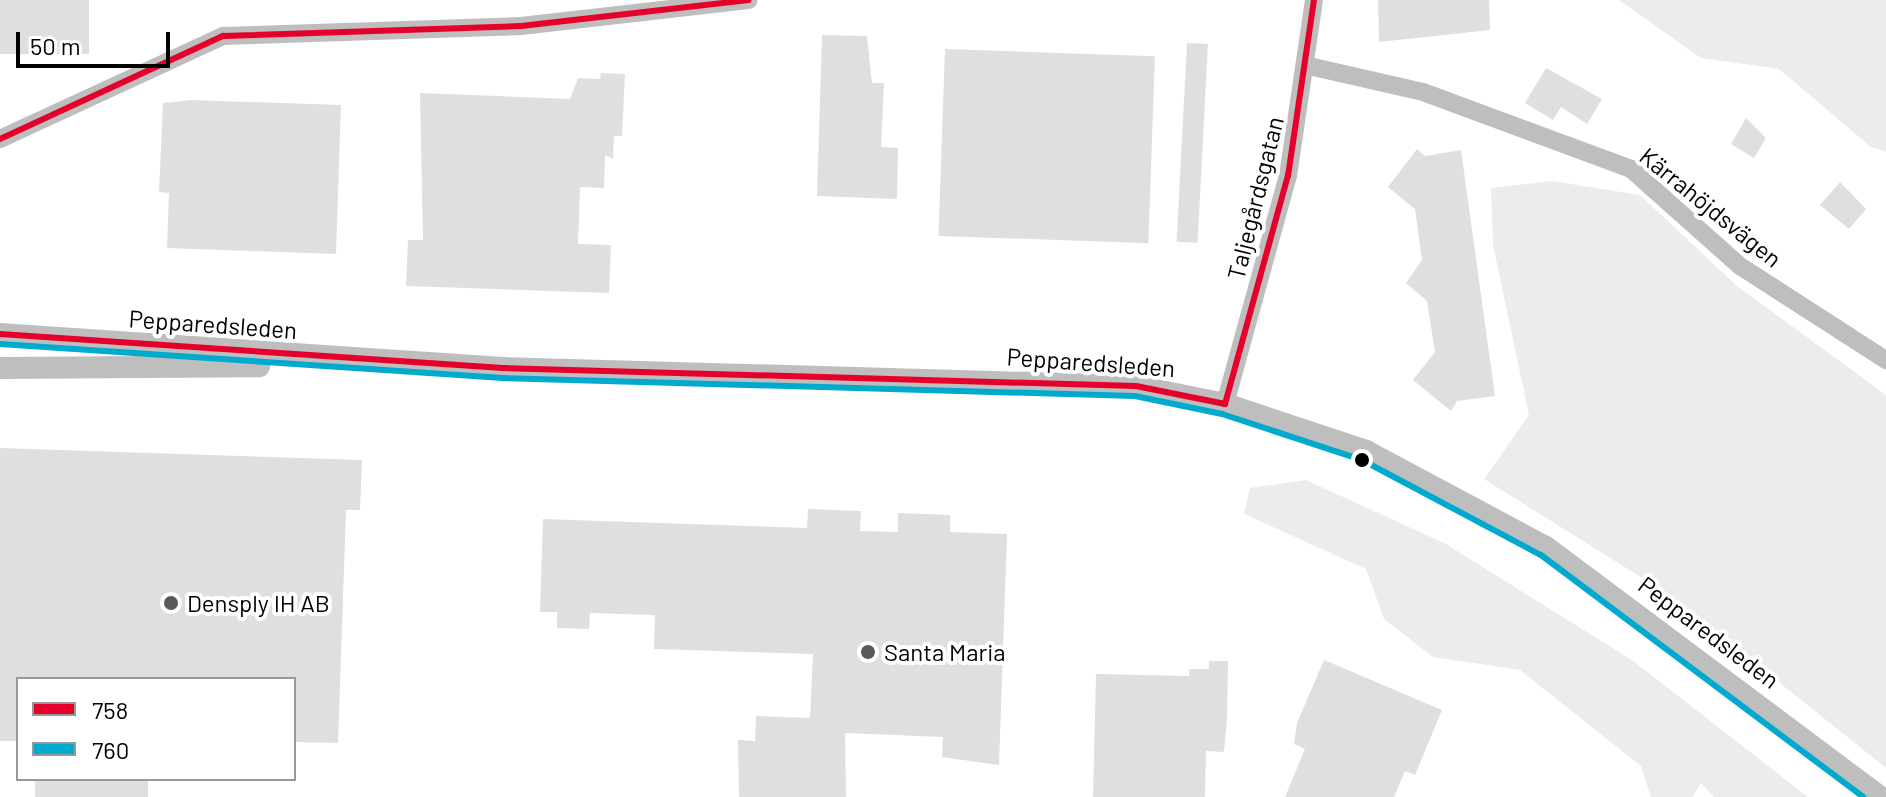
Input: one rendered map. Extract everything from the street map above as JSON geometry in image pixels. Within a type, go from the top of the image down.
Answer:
[{"type":"street","points":[[0,139],[223,36],[521,26],[749,0]]},
{"type":"street","name":"Taljegårdsgatan","points":[[1225,404],[1288,176],[1309,66],[1314,0]]},
{"type":"street","name":"Kärrahöjdsvägen","points":[[1309,66],[1423,92],[1631,169],[1740,266],[1886,360]]},
{"type":"street","name":"Pepparedsleden","points":[[0,334],[423,364],[1136,386],[1225,404],[1366,451],[1546,547],[1880,797]]},
{"type":"street","name":"Pepparedsleden","points":[[0,368],[423,364]]},
{"type":"shaded area","points":[[1619,0],[1886,0],[1886,152],[1871,147],[1779,69],[1701,58]]},
{"type":"shaded area","points":[[1552,181],[1640,195],[1737,286],[1886,395],[1886,768],[1671,596],[1484,479],[1529,415],[1493,245],[1491,188]]},
{"type":"shaded area","points":[[1306,480],[1446,544],[1632,660],[1808,797],[1714,797],[1701,783],[1692,797],[1651,797],[1641,766],[1520,670],[1433,657],[1384,619],[1366,569],[1244,514],[1250,488]]},
{"type":"building","points":[[0,0],[89,0],[89,54],[0,54]]},
{"type":"building","points":[[1378,0],[1489,0],[1490,30],[1379,42]]},
{"type":"building","points":[[822,35],[867,36],[872,83],[884,83],[881,147],[898,148],[897,199],[817,196]]},
{"type":"building","points":[[1187,43],[1208,44],[1198,243],[1177,242]]},
{"type":"building","points":[[945,49],[1155,56],[1148,243],[938,236]]},
{"type":"building","points":[[1546,68],[1602,99],[1587,124],[1561,107],[1553,120],[1525,103]]},
{"type":"building","points":[[601,73],[625,74],[622,136],[614,136],[613,159],[605,155],[604,188],[580,187],[578,244],[611,245],[609,293],[406,286],[408,240],[423,240],[420,93],[570,99],[578,78],[600,79]]},
{"type":"building","points":[[191,100],[341,105],[336,254],[167,248],[169,193],[159,192],[163,103]]},
{"type":"building","points":[[1746,118],[1766,138],[1754,158],[1731,144]]},
{"type":"building","points":[[1417,149],[1425,156],[1461,150],[1495,396],[1457,401],[1451,411],[1413,380],[1435,352],[1427,301],[1406,283],[1422,260],[1415,209],[1388,187]]},
{"type":"building","points":[[1840,182],[1866,209],[1849,229],[1820,205]]},
{"type":"building","name":"Densply IH AB","points":[[0,448],[362,460],[360,510],[346,510],[338,743],[296,742],[296,677],[16,677],[16,741],[0,741]]},
{"type":"building","name":"Santa Maria","points":[[808,509],[861,511],[860,531],[898,532],[898,513],[950,515],[950,532],[1007,534],[999,765],[942,757],[943,737],[845,733],[846,797],[739,797],[738,740],[755,741],[756,716],[810,718],[813,654],[654,649],[655,615],[590,613],[589,629],[557,628],[557,612],[540,612],[543,519],[807,528]]},
{"type":"building","points":[[1324,660],[1442,710],[1415,775],[1405,771],[1394,797],[1285,797],[1305,749],[1294,744],[1297,723]]},
{"type":"building","points":[[1209,661],[1228,661],[1227,719],[1224,752],[1206,751],[1205,797],[1093,797],[1096,674],[1189,676],[1189,669],[1209,669]]},
{"type":"building","points":[[35,781],[148,781],[148,797],[35,797]]},
{"type":"transit line","name":"758","points":[[0,139],[223,36],[521,26],[749,0]]},
{"type":"transit line","name":"758","points":[[1225,404],[1288,176],[1314,0]]},
{"type":"transit line","name":"758","points":[[0,334],[503,368],[1136,386],[1225,404]]},
{"type":"transit line","name":"760","points":[[0,344],[503,378],[1135,396],[1222,414],[1362,460],[1541,555],[1863,797]]},
{"type":"place","name":"Densply IH AB","points":[[171,603]]},
{"type":"place","name":"Santa Maria","points":[[868,652]]}]
